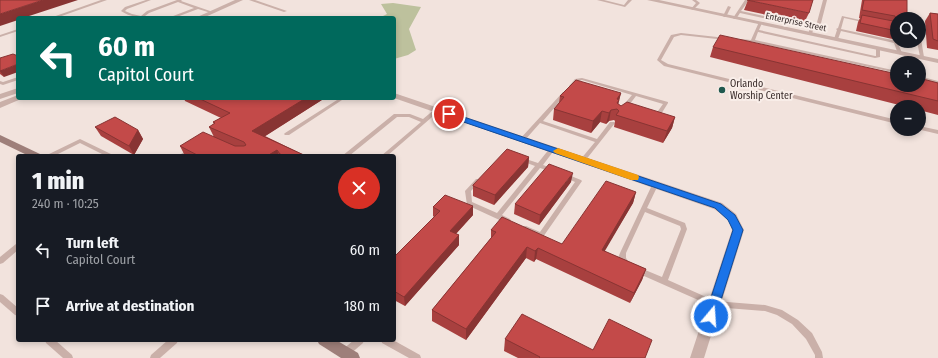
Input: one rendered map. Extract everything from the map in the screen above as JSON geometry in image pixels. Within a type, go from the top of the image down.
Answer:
[{"type":"street","points":[[202,16],[240,0]]},
{"type":"street","name":"Enterprise Street","points":[[650,0],[725,16],[737,15],[760,23],[916,56]]},
{"type":"street","name":"Enterprise Street","points":[[926,58],[938,61]]},
{"type":"street","points":[[0,97],[16,91]]},
{"type":"street","points":[[396,96],[718,206],[732,218],[738,230],[697,358]]},
{"type":"street","points":[[0,105],[16,98]]},
{"type":"street","points":[[0,138],[33,154]]},
{"type":"street","points":[[327,342],[349,356]]},
{"type":"lane","points":[[58,16],[105,0]]},
{"type":"lane","points":[[149,0],[126,8],[122,11],[131,15],[143,16],[148,12],[179,0],[211,12]]},
{"type":"lane","points":[[251,0],[285,10]]},
{"type":"lane","points":[[599,0],[625,6],[630,0]]},
{"type":"lane","points":[[693,9],[698,3],[694,0]]},
{"type":"lane","points":[[747,0],[737,15],[815,28]]},
{"type":"lane","points":[[810,34],[811,29],[818,27],[825,0]]},
{"type":"lane","points":[[725,16],[730,7]]},
{"type":"lane","points":[[175,16],[197,8]]},
{"type":"lane","points":[[836,39],[843,17],[874,24]]},
{"type":"lane","points":[[753,41],[760,23]]},
{"type":"lane","points":[[838,29],[896,42],[900,53]]},
{"type":"lane","points":[[0,36],[16,31]]},
{"type":"lane","points":[[757,31],[875,57],[878,56],[878,48]]},
{"type":"lane","points":[[731,39],[681,34],[672,36],[659,60],[666,65],[890,120]]},
{"type":"lane","points":[[738,40],[753,41],[890,70]]},
{"type":"lane","points":[[0,82],[3,84],[16,79]]},
{"type":"lane","points":[[523,139],[577,80],[582,79],[666,103],[657,118],[646,116]]},
{"type":"lane","points":[[926,79],[938,83]]},
{"type":"lane","points":[[620,114],[635,94]]},
{"type":"lane","points":[[287,134],[340,100]]},
{"type":"lane","points":[[625,107],[631,111]]},
{"type":"lane","points":[[386,154],[438,110]]},
{"type":"lane","points":[[347,154],[396,115],[410,116],[424,121]]},
{"type":"lane","points":[[539,121],[598,141]]},
{"type":"lane","points":[[583,160],[612,123]]},
{"type":"lane","points":[[926,129],[938,132]]},
{"type":"lane","points":[[53,154],[80,141],[107,154]]},
{"type":"lane","points":[[184,154],[194,148]]},
{"type":"lane","points":[[498,216],[552,149]]},
{"type":"lane","points":[[511,156],[579,181],[541,235],[519,226]]},
{"type":"lane","points":[[483,175],[468,191],[469,203],[512,223]]},
{"type":"lane","points":[[655,184],[622,258],[626,264],[714,304],[765,308],[779,312],[795,322],[810,336],[819,358]]},
{"type":"lane","points":[[643,209],[683,225],[684,229],[664,281]]},
{"type":"lane","points":[[0,261],[16,248]]},
{"type":"lane","points":[[0,297],[16,311]]},
{"type":"lane","points":[[51,342],[69,358]]},
{"type":"lane","points":[[154,358],[170,342]]},
{"type":"lane","points":[[349,356],[359,342]]},
{"type":"lane","points":[[389,342],[417,358]]},
{"type":"green space","points":[[393,3],[421,7],[409,29],[416,50],[408,55],[396,58],[396,16],[383,16],[387,14],[381,4]]},
{"type":"building","points":[[0,0],[43,0],[0,14]]},
{"type":"building","points":[[747,0],[813,0],[809,13]]},
{"type":"building","points":[[864,0],[907,0],[907,12],[890,12],[890,15],[862,10]]},
{"type":"building","points":[[930,13],[938,14],[938,41],[933,39]]},
{"type":"building","points":[[862,15],[890,20],[890,29],[860,23]]},
{"type":"building","points":[[720,35],[890,72],[890,89],[713,47]]},
{"type":"building","points":[[13,54],[16,55],[16,65],[0,71],[0,58]]},
{"type":"building","points":[[576,80],[621,93],[617,99],[619,100],[617,103],[621,106],[627,102],[675,117],[667,131],[616,115],[619,111],[617,109],[611,110],[609,113],[602,111],[593,121],[554,109],[564,97],[560,96]]},
{"type":"building","points":[[926,80],[938,83],[938,101],[900,92],[926,92]]},
{"type":"building","points":[[202,100],[303,100],[252,131],[302,154],[280,154],[277,150],[270,154],[195,154],[180,146],[203,132],[235,146],[246,145],[244,142],[209,127],[215,123],[213,122],[230,113]]},
{"type":"building","points":[[115,117],[138,130],[129,146],[95,127]]},
{"type":"building","points":[[507,149],[529,157],[495,195],[473,186],[473,185]]},
{"type":"building","points":[[549,164],[573,173],[540,215],[515,204]]},
{"type":"building","points":[[606,181],[636,192],[602,250],[646,269],[634,293],[538,248],[535,251],[527,247],[466,329],[432,310],[496,232],[491,230],[502,217],[562,244]]},
{"type":"building","points":[[445,195],[473,206],[450,231],[459,235],[404,297],[396,292],[396,255],[440,211],[433,207]]},
{"type":"building","points":[[522,314],[593,350],[609,319],[652,340],[645,358],[539,358],[540,357],[505,339]]},
{"type":"slow traffic","points":[[558,151],[634,177]]},
{"type":"place","name":"Orlando Worship Center","points":[[722,90]]},
{"type":"route","points":[[449,114],[718,206],[732,218],[738,230],[711,316]]}]
